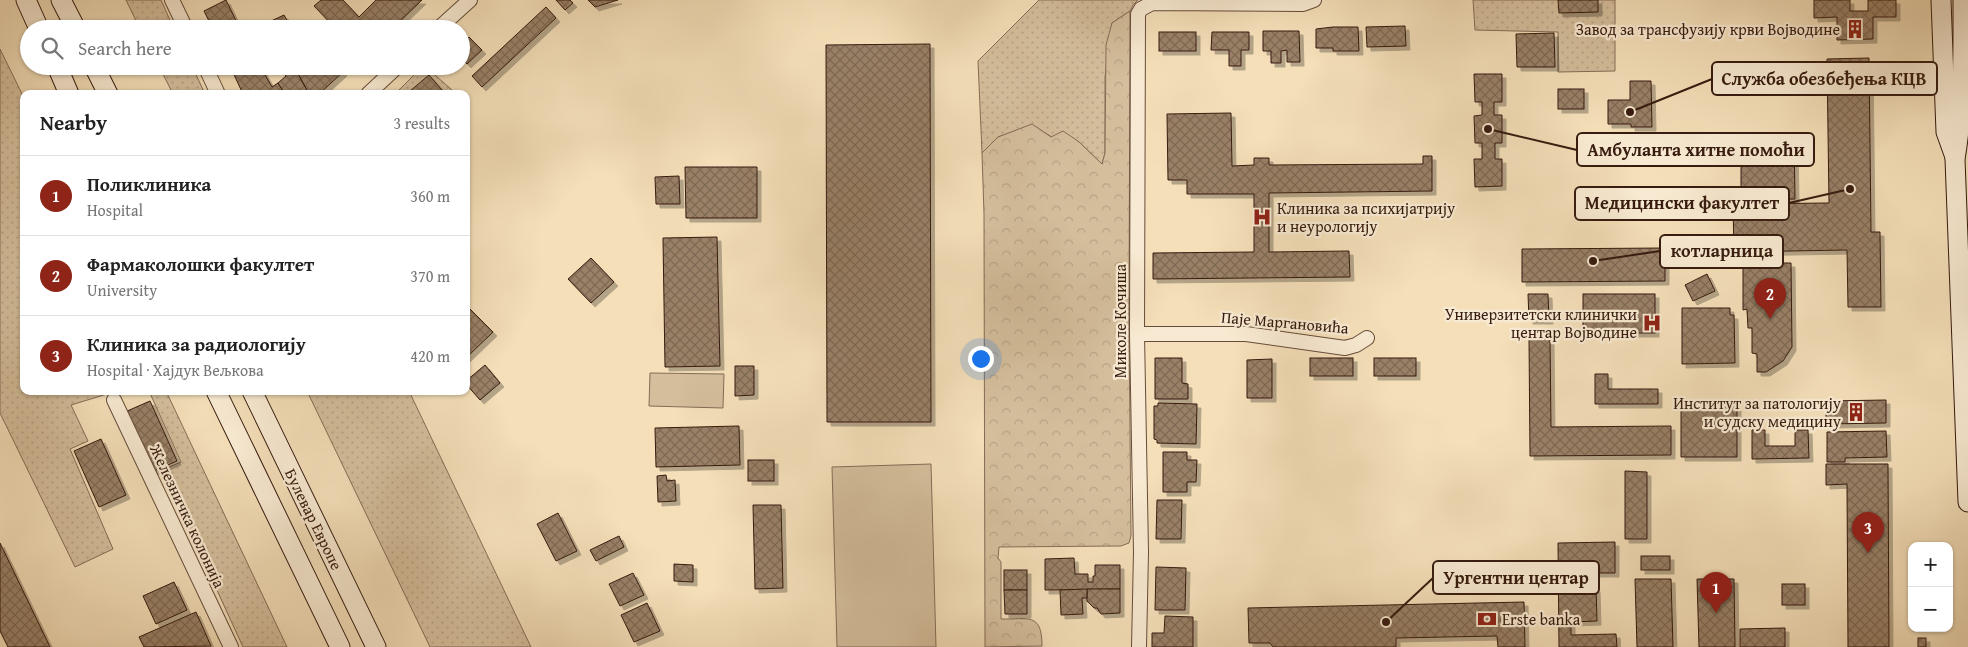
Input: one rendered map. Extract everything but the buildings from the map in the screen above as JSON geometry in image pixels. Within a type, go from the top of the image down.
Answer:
[{"type":"main road","points":[[26,0],[36,20]]},
{"type":"main road","points":[[61,0],[71,20]]},
{"type":"main road","points":[[1941,0],[1946,132],[1955,158]]},
{"type":"main road","points":[[1964,0],[1963,92],[1961,127],[1955,158],[1968,502]]},
{"type":"main road","points":[[60,75],[68,90]]},
{"type":"main road","points":[[98,75],[106,90]]},
{"type":"main road","name":"Булевар Европе","points":[[218,395],[340,647]]},
{"type":"main road","name":"Булевар Европе","points":[[254,395],[376,647]]},
{"type":"street","points":[[172,0],[182,20]]},
{"type":"street","points":[[448,20],[470,0]]},
{"type":"street","name":"Миколе Кочиша","points":[[1139,647],[1141,552],[1137,334],[1138,22],[1140,9],[1152,3],[1303,4],[1314,0]]},
{"type":"street","points":[[208,75],[216,90]]},
{"type":"street","points":[[372,90],[388,75]]},
{"type":"street","name":"Паје Маргановића","points":[[1137,334],[1246,334],[1345,348],[1356,345],[1367,338]]},
{"type":"street","name":"Железничка колонија","points":[[114,400],[231,647]]},
{"type":"green space","points":[[126,0],[161,0],[170,20],[136,20]]},
{"type":"green space","points":[[1039,0],[1138,0],[1130,11],[1112,23],[1105,77],[1105,153],[1102,164],[1078,141],[1052,137],[1032,125],[998,137],[982,153],[978,61]]},
{"type":"green space","points":[[1473,0],[1615,0],[1615,71],[1558,72],[1558,32],[1475,30]]},
{"type":"green space","points":[[1130,11],[1129,322],[1131,536],[1129,543],[1121,546],[999,547],[998,558],[1001,562],[1001,619],[1025,619],[1036,622],[1041,635],[1042,646],[985,647],[984,214],[982,153],[998,137],[1032,124],[1051,137],[1063,131],[1078,141],[1102,164],[1105,153],[1106,45],[1112,23]]},
{"type":"green space","points":[[0,49],[20,90],[20,395],[104,395],[71,405],[88,441],[70,449],[113,549],[75,567],[0,413]]},
{"type":"green space","points":[[164,75],[196,75],[203,90],[171,90]]},
{"type":"green space","points":[[414,75],[435,75],[452,90],[399,90]]},
{"type":"green space","points":[[650,373],[724,374],[723,408],[649,406]]},
{"type":"green space","points":[[151,395],[168,395],[287,647],[243,647],[162,470],[181,462]]},
{"type":"green space","points":[[309,395],[411,395],[531,647],[430,647]]},
{"type":"green space","points":[[931,464],[936,647],[837,647],[832,467]]},
{"type":"place","name":"Завод за трансфузију крви Војводине","points":[[1855,29]]},
{"type":"place","name":"Служба обезбеђења КЦВ","points":[[1630,112]]},
{"type":"place","name":"Амбуланта хитне помоћи","points":[[1488,129]]},
{"type":"place","name":"Медицински факултет","points":[[1850,189]]},
{"type":"place","name":"Клиника за психијатрију и неурологију","points":[[1262,217]]},
{"type":"place","name":"котларница","points":[[1593,261]]},
{"type":"place","name":"Фармаколошки факултет","points":[[1770,319]]},
{"type":"place","name":"Универзитетски клинички центар Војводине","points":[[1652,323]]},
{"type":"place","name":"Институт за патологију и судску медицину","points":[[1856,412]]},
{"type":"place","name":"Клиника за радиологију","points":[[1868,553]]},
{"type":"place","name":"Поликлиника","points":[[1716,613]]},
{"type":"place","name":"Erste banka","points":[[1487,619]]},
{"type":"place","name":"Ургентни центар","points":[[1386,622]]}]
